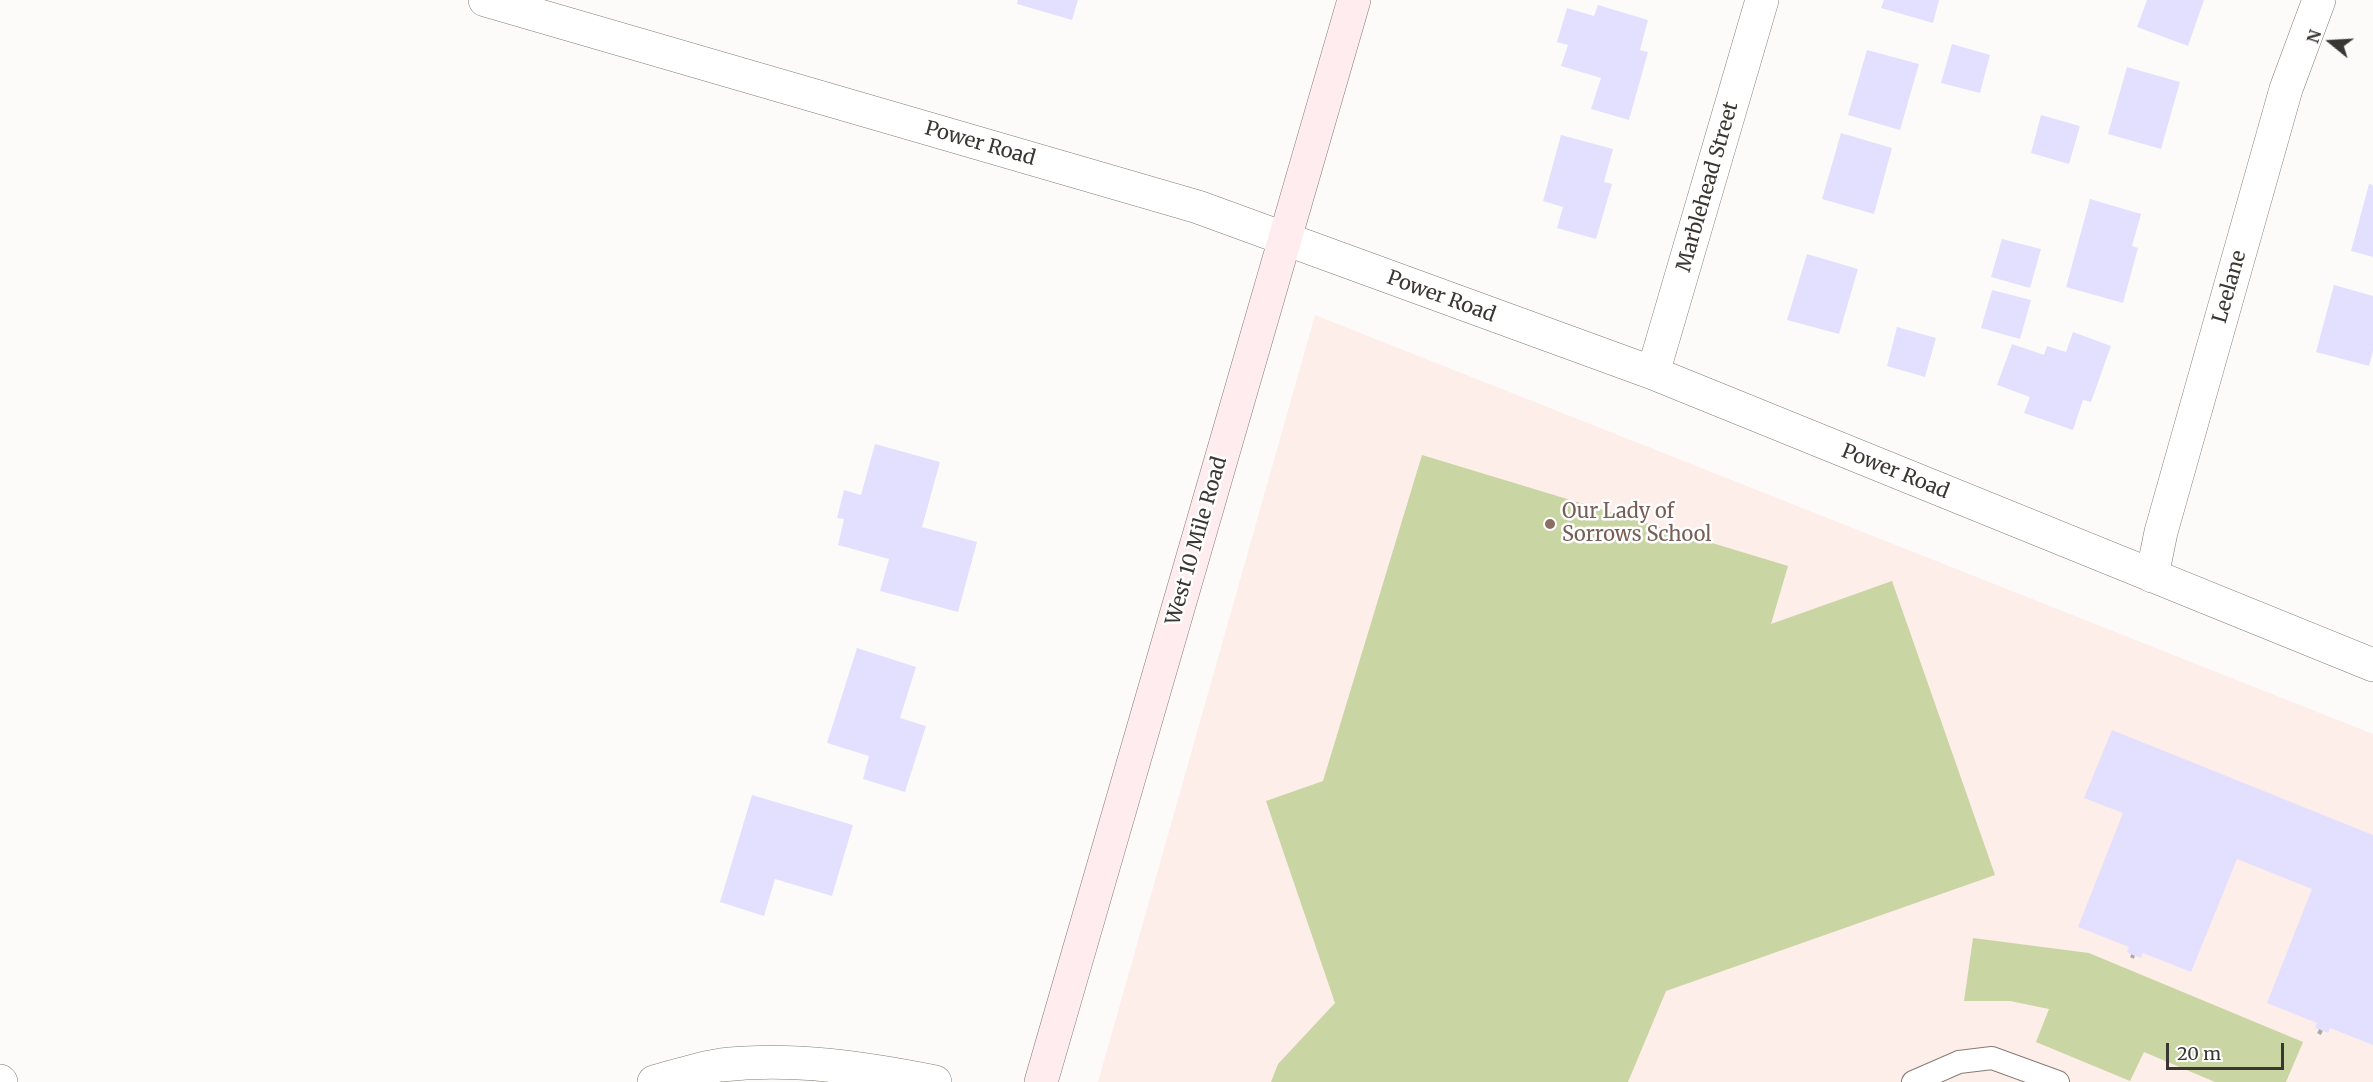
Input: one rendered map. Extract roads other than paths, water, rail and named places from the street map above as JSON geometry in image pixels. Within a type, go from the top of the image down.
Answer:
[{"type":"street","name":"Power Road","points":[[485,0],[1198,207],[1285,237],[1653,374],[2373,665]]},
{"type":"street","name":"West 10 Mile Road","points":[[1041,1082],[1354,0]]},
{"type":"street","name":"Marblehead Street","points":[[1653,374],[1762,0]]},
{"type":"street","name":"Leelane","points":[[2151,576],[2160,532],[2286,89],[2319,0]]},
{"type":"street","points":[[654,1082],[720,1066],[766,1064],[825,1065],[866,1069],[935,1082]]},
{"type":"lane","points":[[1913,1082],[1959,1062],[1992,1058],[2058,1082]]},
{"type":"place","name":"Our Lady of Sorrows School","points":[[1550,524]]}]
